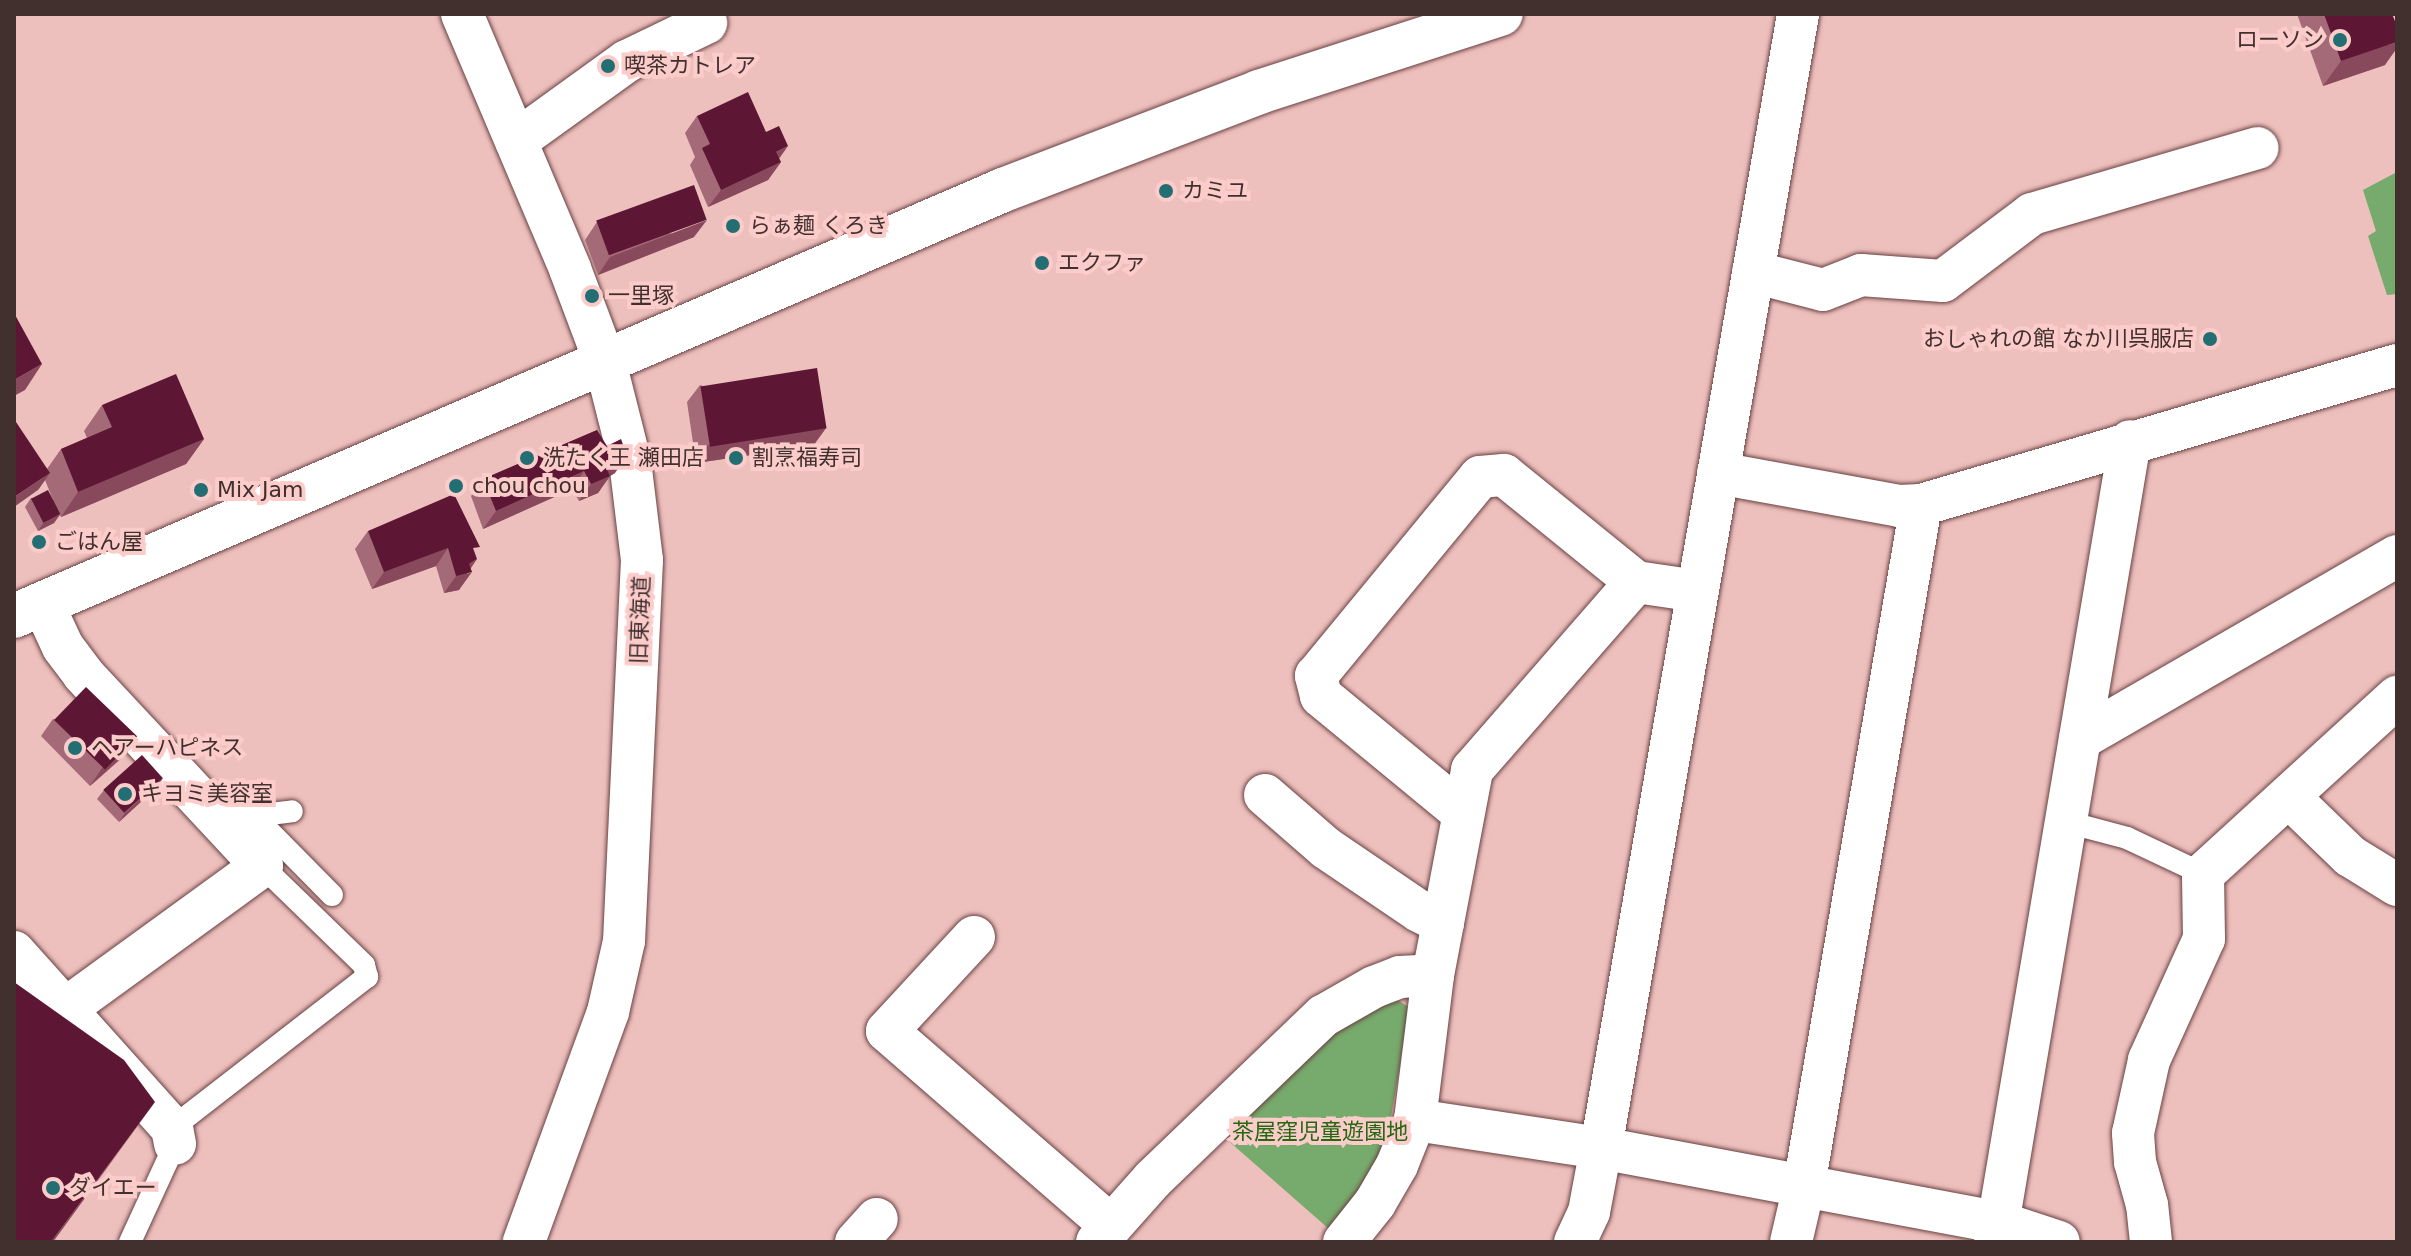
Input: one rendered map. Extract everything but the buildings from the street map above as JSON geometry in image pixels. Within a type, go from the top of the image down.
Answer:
[{"type":"street","name":"旧東海道","points":[[462,14],[605,362],[630,461],[642,560],[624,941],[608,1012],[524,1242]]},
{"type":"street","points":[[65,1009],[262,866],[83,674],[63,647],[28,610],[1118,144],[1259,92],[1501,14]]},
{"type":"street","points":[[1575,1242],[1589,1212],[1601,1148],[1798,14]]},
{"type":"street","points":[[516,141],[627,61],[706,23]]},
{"type":"street","points":[[1753,272],[1823,290],[1861,275],[1943,281],[2032,214],[2258,148]]},
{"type":"street","points":[[1718,473],[1899,506],[1921,505],[2130,441],[2397,365]]},
{"type":"street","points":[[1997,1232],[2130,441]]},
{"type":"street","points":[[1463,813],[1321,696],[1316,676],[1480,477],[1504,475],[1636,582],[1697,591]]},
{"type":"street","points":[[1791,1242],[1804,1186],[1921,505]]},
{"type":"street","points":[[2080,739],[2397,556]]},
{"type":"street","points":[[1344,1242],[1375,1203],[1397,1165],[1415,1120],[1433,975],[1472,770],[1636,582]]},
{"type":"street","points":[[2151,1242],[2147,1205],[2135,1162],[2133,1133],[2149,1060],[2204,939],[2203,874],[2397,697]]},
{"type":"street","points":[[1265,795],[1326,848],[1419,911],[1443,923]]},
{"type":"street","points":[[2289,797],[2350,856],[2397,885]]},
{"type":"street","points":[[974,937],[887,1031],[1104,1234],[1153,1179],[1323,1016],[1374,987],[1400,977],[1433,975]]},
{"type":"street","points":[[14,952],[173,1136]]},
{"type":"street","points":[[1415,1120],[1601,1148],[1804,1186],[1997,1232],[2059,1242]]},
{"type":"lane","points":[[197,797],[254,816],[292,811]]},
{"type":"lane","points":[[254,816],[332,895]]},
{"type":"lane","points":[[2067,822],[2127,838],[2203,874]]},
{"type":"lane","points":[[130,1242],[173,1136],[367,977],[364,965],[262,866]]},
{"type":"green space","points":[[2397,172],[2397,294],[2387,295],[2368,236],[2376,231],[2363,190]]},
{"type":"green space","name":"茶屋窪児童遊園地","points":[[1391,996],[1410,1008],[1386,1145],[1369,1182],[1329,1229],[1224,1137],[1317,1042]]},
{"type":"place","name":"ローソン","points":[[2340,40]]},
{"type":"place","name":"喫茶カトレア","points":[[608,66]]},
{"type":"place","name":"カミユ","points":[[1166,191]]},
{"type":"place","name":"らぁ麺 くろき","points":[[733,226]]},
{"type":"place","name":"エクファ","points":[[1042,263]]},
{"type":"place","name":"一里塚","points":[[592,296]]},
{"type":"place","name":"おしゃれの館 なか川呉服店","points":[[2210,339]]},
{"type":"place","name":"洗たく王 瀬田店","points":[[527,458]]},
{"type":"place","name":"割烹福寿司","points":[[736,458]]},
{"type":"place","name":"chou chou","points":[[456,486]]},
{"type":"place","name":"Mix Jam","points":[[201,490]]},
{"type":"place","name":"ごはん屋","points":[[39,542]]},
{"type":"place","name":"ヘアーハピネス","points":[[75,748]]},
{"type":"place","name":"キヨミ美容室","points":[[125,794]]},
{"type":"place","name":"ダイエー","points":[[53,1188]]}]
